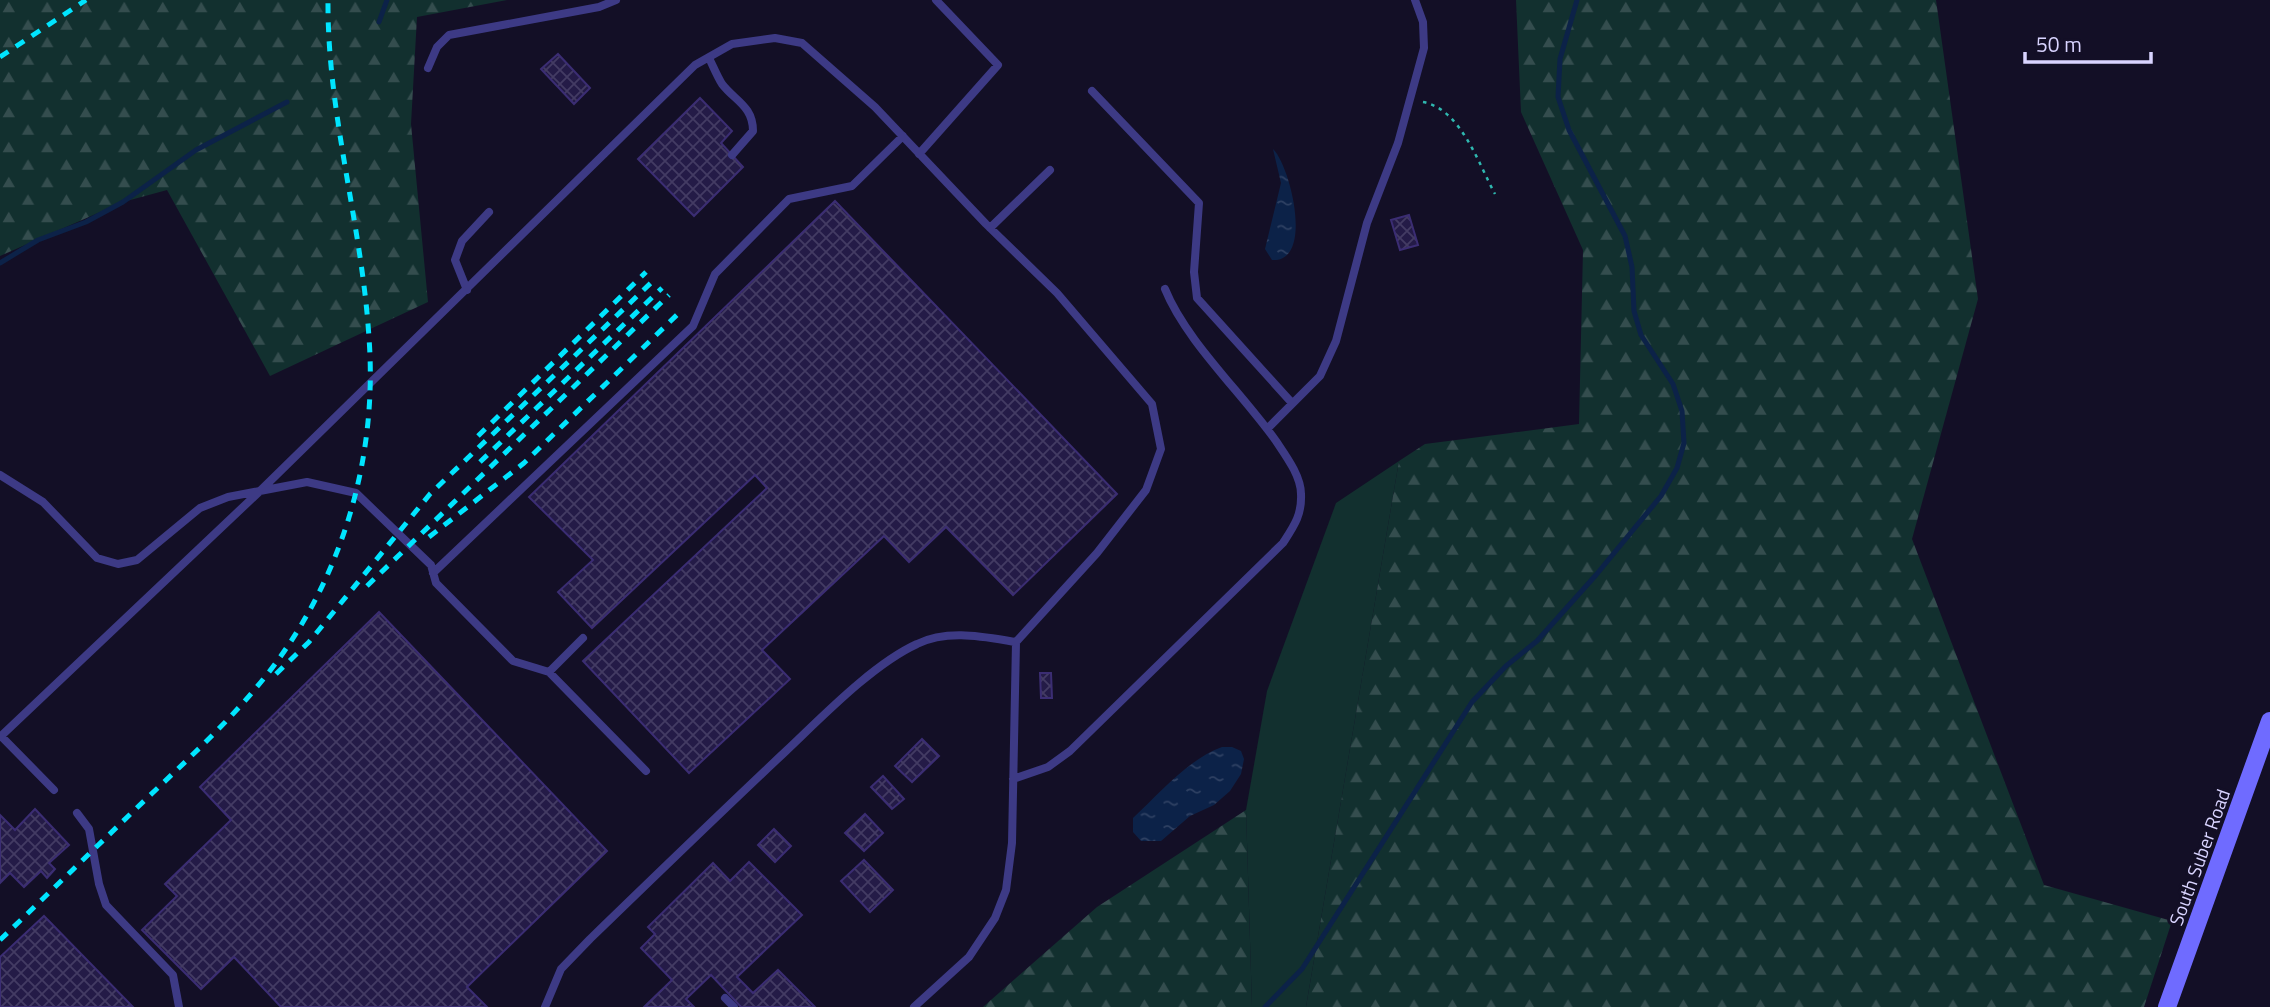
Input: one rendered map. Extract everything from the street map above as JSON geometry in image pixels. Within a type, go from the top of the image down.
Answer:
[{"type":"street","name":"South Suber Road","points":[[2167,1007],[2270,721]]},
{"type":"lane","points":[[428,68],[437,47],[449,36],[599,7],[616,0]]},
{"type":"lane","points":[[919,153],[998,65],[936,0]]},
{"type":"lane","points":[[1267,429],[1320,376],[1336,341],[1367,223],[1398,143],[1424,48],[1423,22],[1415,0]]},
{"type":"lane","points":[[54,790],[1,737],[261,490],[370,380],[467,290],[695,65],[732,44],[775,38],[802,43],[875,107],[990,228],[1057,293],[1152,404],[1161,450],[1146,490],[1097,553],[1016,642],[1012,843],[1006,890],[995,918],[969,957],[914,1007]]},
{"type":"lane","points":[[709,58],[723,85],[748,108],[753,120],[753,131],[732,155]]},
{"type":"lane","points":[[1092,91],[1199,203],[1194,272],[1197,298],[1293,403]]},
{"type":"lane","points":[[433,573],[693,326],[715,274],[789,200],[852,186],[903,136]]},
{"type":"lane","points":[[990,228],[1050,170]]},
{"type":"lane","points":[[467,290],[455,260],[462,241],[489,212]]},
{"type":"lane","points":[[1013,779],[1048,767],[1070,751],[1283,543],[1300,519],[1302,491],[1290,461],[1174,313],[1165,289]]},
{"type":"lane","points":[[0,475],[43,502],[97,558],[118,564],[137,560],[200,508],[261,490],[307,482],[356,493],[430,565],[436,583],[513,661],[549,672],[646,771]]},
{"type":"lane","points":[[545,1007],[561,969],[590,939],[812,727],[891,658],[918,643],[941,636],[974,635],[1016,642]]},
{"type":"lane","points":[[549,672],[583,638]]},
{"type":"lane","points":[[77,813],[89,830],[99,884],[106,905],[173,975],[179,1007]]},
{"type":"lane","points":[[725,998],[734,1007]]},
{"type":"path","points":[[1410,100],[1430,104],[1452,120],[1495,194]]},
{"type":"green space","points":[[0,0],[507,0],[417,17],[411,124],[428,302],[270,376],[167,190],[123,202],[0,256]]},
{"type":"green space","points":[[1516,0],[1936,0],[1978,299],[1912,539],[2044,885],[2172,921],[2144,1007],[1306,1007],[1399,461],[1425,444],[1579,424],[1583,250],[1521,112]]},
{"type":"green space","points":[[1399,461],[1306,1007],[1252,1007],[1246,810],[1267,691],[1336,503]]},
{"type":"green space","points":[[1246,810],[1252,1007],[983,1007],[1097,907]]},
{"type":"water","points":[[1273,149],[1280,159],[1292,193],[1296,231],[1292,246],[1285,257],[1272,260],[1265,249],[1281,183]]},
{"type":"water","points":[[1222,747],[1241,751],[1244,759],[1241,774],[1230,791],[1214,805],[1190,816],[1161,841],[1141,841],[1133,832],[1133,818],[1197,760]]},
{"type":"building","points":[[558,54],[590,88],[574,104],[541,69]]},
{"type":"building","points":[[700,98],[732,131],[721,143],[743,167],[694,216],[638,159]]},
{"type":"building","points":[[835,201],[1117,494],[1013,595],[946,527],[909,562],[884,536],[762,650],[790,679],[689,773],[583,661],[767,488],[755,475],[592,628],[558,592],[593,560],[529,497]]},
{"type":"building","points":[[1409,215],[1418,245],[1400,250],[1391,220]]},
{"type":"building","points":[[379,612],[607,851],[467,987],[487,1007],[281,1007],[234,957],[201,989],[142,930],[177,896],[165,884],[231,820],[200,787]]},
{"type":"building","points":[[1040,673],[1051,673],[1052,698],[1041,698]]},
{"type":"building","points":[[922,739],[939,756],[912,782],[895,766]]},
{"type":"building","points":[[883,776],[904,799],[892,809],[871,787]]},
{"type":"building","points":[[35,809],[69,845],[49,863],[55,869],[47,878],[41,871],[24,887],[10,873],[0,883],[0,815],[15,830]]},
{"type":"building","points":[[865,814],[883,833],[864,851],[845,833]]},
{"type":"building","points":[[774,829],[791,846],[775,862],[758,845]]},
{"type":"building","points":[[864,860],[893,890],[870,912],[841,881]]},
{"type":"building","points":[[749,862],[802,915],[737,977],[753,993],[778,970],[815,1007],[741,1007],[711,975],[686,999],[694,1007],[644,1007],[672,980],[641,948],[655,934],[648,927],[713,863],[730,881]]},
{"type":"building","points":[[44,916],[133,1007],[0,1007],[0,957]]},
{"type":"waterway","points":[[379,22],[387,0]]},
{"type":"waterway","points":[[1265,1007],[1302,969],[1472,702],[1506,666],[1537,641],[1596,575],[1661,496],[1677,468],[1684,443],[1682,411],[1673,384],[1641,335],[1634,311],[1632,267],[1625,236],[1569,130],[1558,97],[1560,59],[1577,0]]},
{"type":"waterway","points":[[0,263],[38,240],[86,222],[123,202],[196,150],[287,102]]},
{"type":"railway","points":[[0,57],[86,0]]},
{"type":"railway","points":[[0,940],[207,741],[265,677],[292,640],[315,601],[349,518],[367,429],[369,338],[360,253],[333,85],[328,0]]},
{"type":"railway","points":[[478,436],[646,272]]},
{"type":"railway","points":[[276,674],[309,642],[430,494],[654,280]]},
{"type":"railway","points":[[480,462],[662,288]]},
{"type":"railway","points":[[367,586],[669,295]]},
{"type":"railway","points":[[429,537],[524,463],[682,310]]}]
